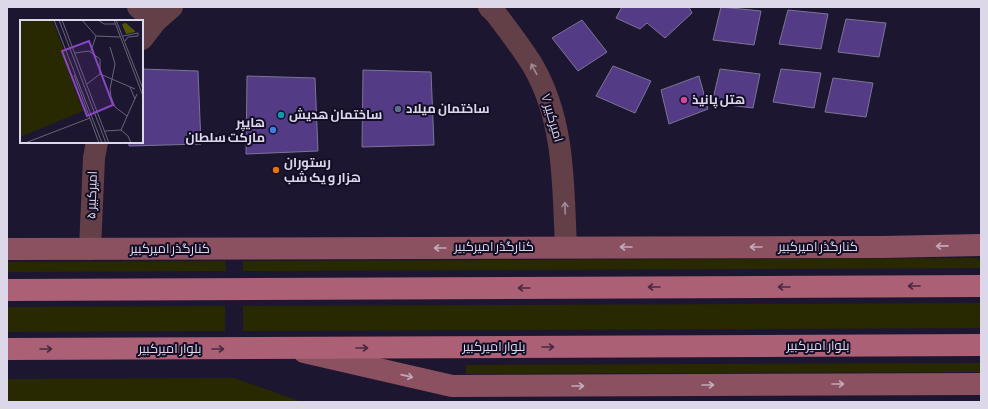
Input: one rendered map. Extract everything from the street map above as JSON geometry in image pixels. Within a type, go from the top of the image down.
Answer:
[{"type":"main road","points":[[7,290],[981,286]]},
{"type":"main road","name":"بلوار امیرکبیر","points":[[7,349],[981,345]]},
{"type":"street","points":[[138,7],[164,14],[143,38]]},
{"type":"street","name":"امیرکبیر ۷","points":[[496,9],[534,67],[546,93],[555,121],[561,150],[566,247]]},
{"type":"street","name":"امیرکبیر ۵","points":[[90,249],[94,158],[97,143]]},
{"type":"street","name":"کنارگذر امیرکبیر","points":[[7,250],[866,247],[981,245]]},
{"type":"street","points":[[287,348],[452,386],[981,384]]},
{"type":"shaded area","points":[[977,258],[981,261],[981,268],[243,271],[243,261]]},
{"type":"shaded area","points":[[225,261],[226,271],[7,272],[7,262]]},
{"type":"shaded area","points":[[981,303],[981,328],[243,331],[243,306]]},
{"type":"shaded area","points":[[225,306],[225,331],[7,332],[7,307]]},
{"type":"shaded area","points":[[981,363],[981,372],[466,374],[466,365]]},
{"type":"shaded area","points":[[234,378],[302,402],[7,402],[7,379]]},
{"type":"building","points":[[622,7],[689,7],[692,13],[665,38],[647,23],[640,29],[616,18]]},
{"type":"building","points":[[721,7],[761,11],[754,45],[713,40]]},
{"type":"building","points":[[788,10],[828,14],[821,49],[779,44]]},
{"type":"building","points":[[846,19],[886,23],[879,57],[838,52]]},
{"type":"building","points":[[582,20],[607,52],[578,71],[552,38]]},
{"type":"building","points":[[613,66],[651,81],[635,113],[596,96]]},
{"type":"building","points":[[143,69],[198,71],[201,144],[129,146],[129,143],[143,143]]},
{"type":"building","name":"هتل پانیذ","points":[[720,69],[760,74],[753,108],[712,103]]},
{"type":"building","name":"هتل پانیذ","points":[[781,69],[821,73],[814,108],[773,102]]},
{"type":"building","name":"ساختمان میلاد","points":[[363,70],[431,72],[434,145],[362,147]]},
{"type":"building","name":"ساختمان هدیش","points":[[247,76],[315,78],[318,151],[246,154]]},
{"type":"building","name":"هتل پانیذ","points":[[699,76],[708,109],[669,124],[661,90]]},
{"type":"building","points":[[833,78],[873,83],[866,117],[825,112]]},
{"type":"place","name":"هتل پانیذ","points":[[684,100]]},
{"type":"place","name":"ساختمان میلاد","points":[[398,109]]},
{"type":"place","name":"ساختمان هدیش","points":[[281,115]]},
{"type":"place","name":"هایپر مارکت سلطان","points":[[273,130]]},
{"type":"place","name":"رستوران هزار و یک شب","points":[[276,170]]}]
